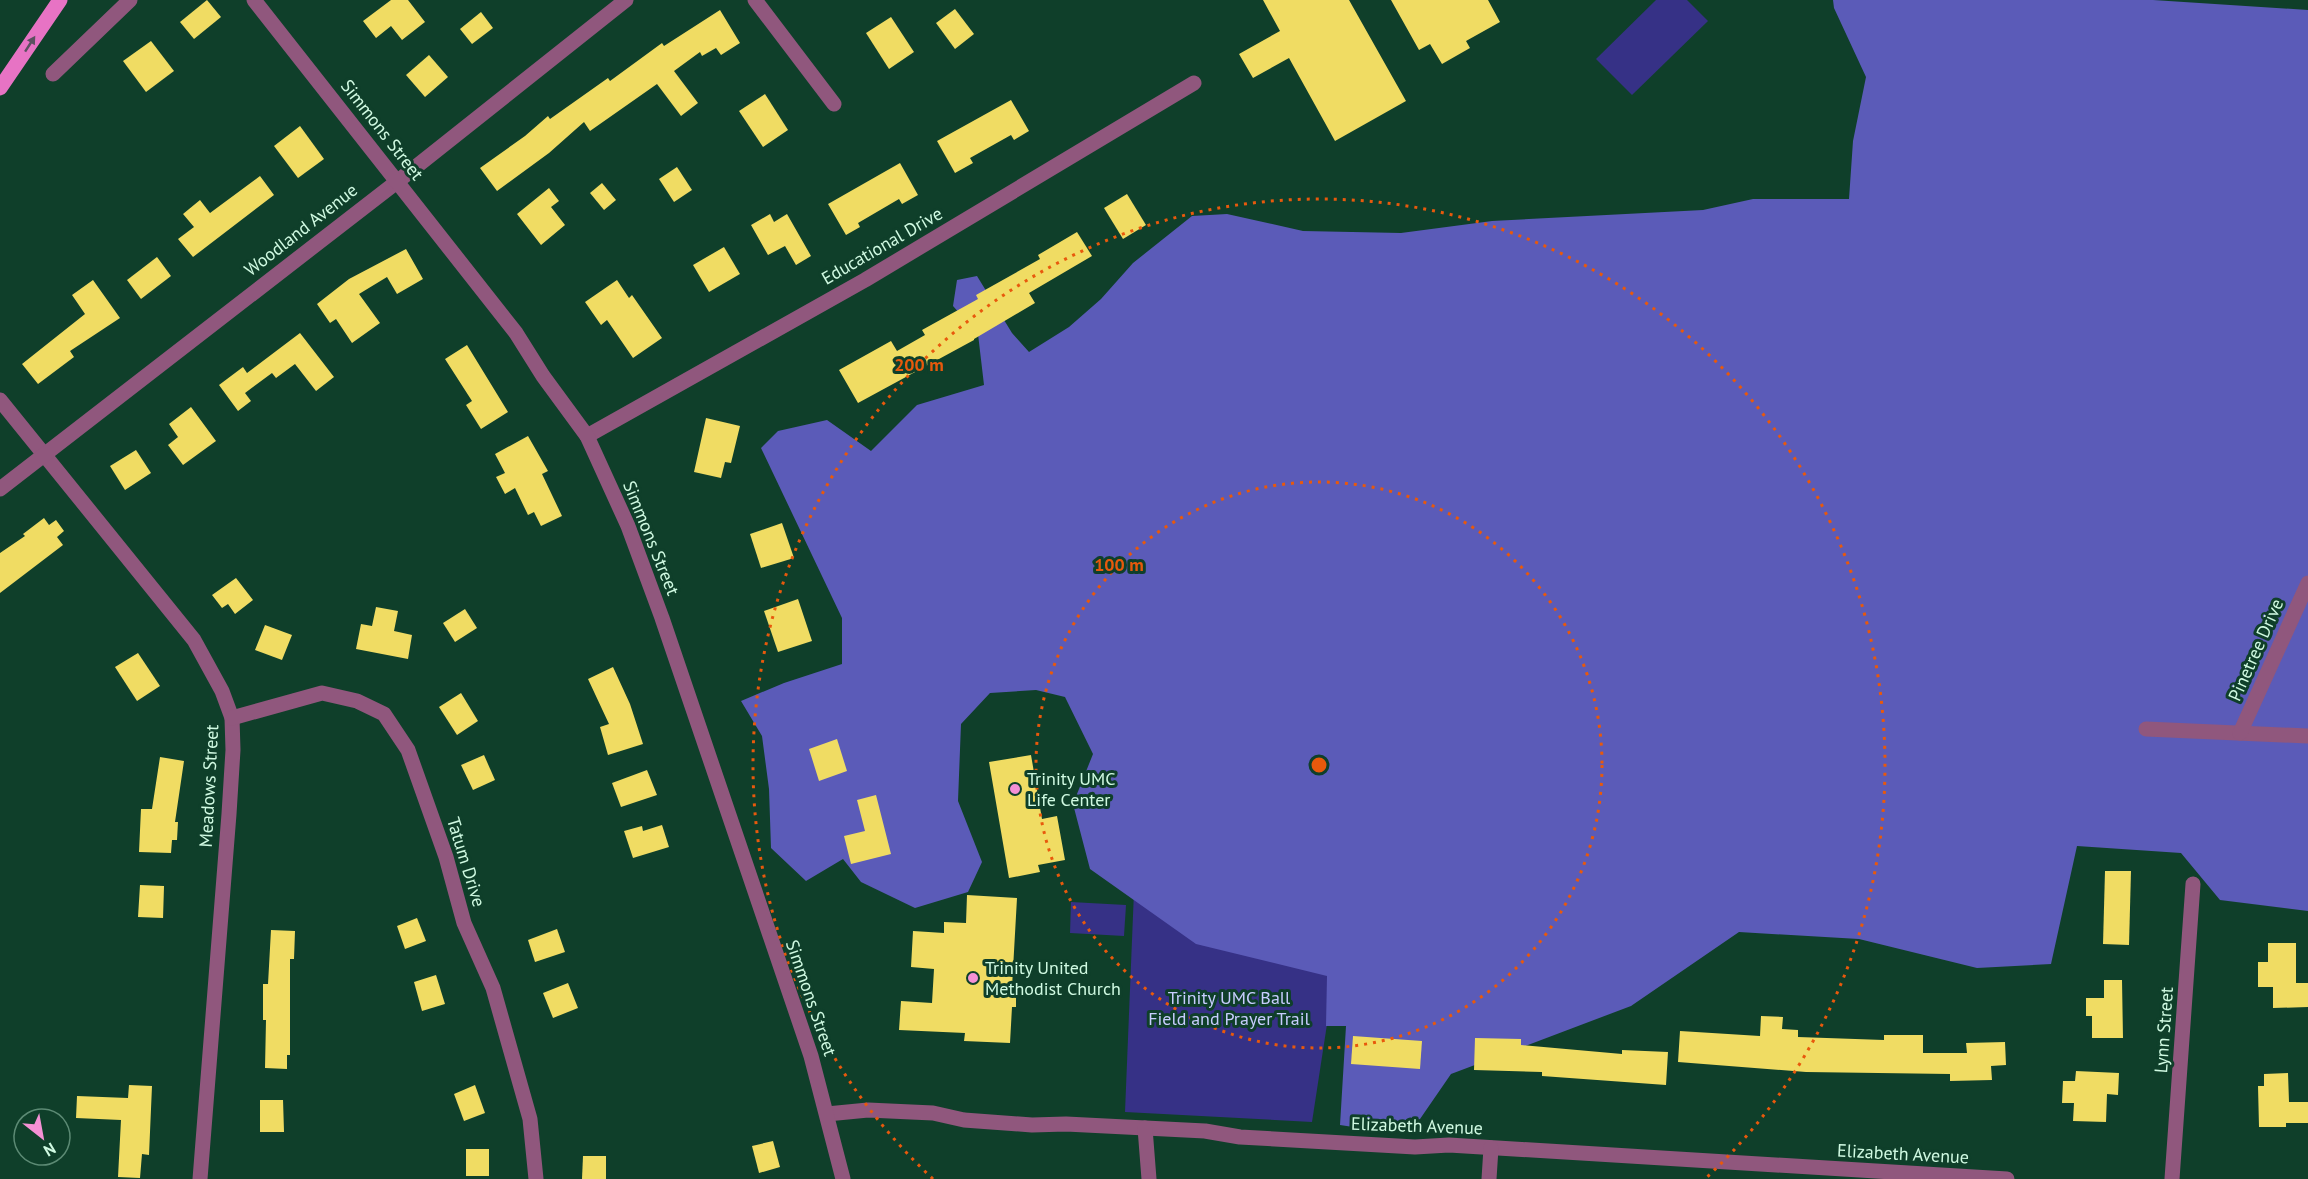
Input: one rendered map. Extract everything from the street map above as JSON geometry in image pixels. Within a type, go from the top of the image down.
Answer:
[{"type":"main road","points":[[0,88],[60,0]]},
{"type":"street","points":[[53,74],[130,0]]},
{"type":"street","name":"Simmons Street","points":[[254,0],[516,333],[543,376],[587,436],[628,526],[662,618],[811,1056],[843,1179]]},
{"type":"street","name":"Woodland Avenue","points":[[0,489],[398,181],[626,0]]},
{"type":"street","points":[[755,0],[834,104]]},
{"type":"street","name":"Educational Drive","points":[[587,436],[865,280],[1194,83]]},
{"type":"street","name":"Meadows Street","points":[[0,400],[194,640],[222,691],[232,718],[233,761],[200,1179]]},
{"type":"street","name":"Pinetree Drive","points":[[2240,733],[2308,583]]},
{"type":"street","name":"Tatum Drive","points":[[232,718],[322,693],[357,701],[384,714],[408,750],[446,856],[464,923],[493,988],[530,1119],[536,1179]]},
{"type":"street","points":[[2146,729],[2308,736]]},
{"type":"street","name":"Lynn Street","points":[[2172,1179],[2193,884]]},
{"type":"street","name":"Elizabeth Avenue","points":[[827,1114],[868,1110],[933,1113],[964,1120],[1032,1125],[1066,1124],[1204,1131],[1240,1137],[1415,1147],[1449,1145],[2007,1179]]},
{"type":"street","points":[[1145,1128],[1149,1179]]},
{"type":"street","points":[[1490,1179],[1491,1148]]},
{"type":"green space","points":[[1656,0],[1687,0],[1708,21],[1632,95],[1596,59]]},
{"type":"green space","name":"Trinity UMC Ball Field and Prayer Trail","points":[[1134,891],[1343,920],[1312,1122],[1125,1112]]},
{"type":"green space","points":[[1071,902],[1126,905],[1124,936],[1070,933]]},
{"type":"shaded area","points":[[1833,0],[2153,0],[2308,10],[2308,911],[2220,900],[2181,853],[2077,846],[2051,964],[1977,968],[1859,939],[1739,932],[1631,1006],[1451,1074],[1420,1119],[1373,1130],[1340,1125],[1346,1026],[1326,1026],[1327,976],[1196,944],[1090,869],[1073,804],[1093,754],[1065,697],[1036,690],[990,693],[961,724],[958,801],[982,862],[968,892],[915,908],[861,882],[843,859],[806,881],[771,848],[769,789],[762,736],[741,701],[784,683],[842,664],[842,618],[761,448],[778,431],[827,420],[871,451],[917,405],[984,385],[978,334],[953,306],[957,280],[977,276],[1012,333],[1029,352],[1069,327],[1101,299],[1133,263],[1192,216],[1227,214],[1303,231],[1401,233],[1492,221],[1703,210],[1753,199],[1849,199],[1853,141],[1866,77],[1834,8]]},
{"type":"building","points":[[207,0],[221,17],[194,39],[180,22]]},
{"type":"building","points":[[391,0],[408,0],[425,22],[402,40],[391,26],[376,38],[363,21]]},
{"type":"building","points":[[1263,0],[1349,0],[1406,101],[1335,141],[1289,58],[1253,78],[1239,54],[1280,31]]},
{"type":"building","points":[[1391,0],[1488,0],[1500,22],[1466,41],[1470,48],[1442,64],[1430,44],[1419,50]]},
{"type":"building","points":[[955,9],[974,34],[955,49],[936,23]]},
{"type":"building","points":[[720,10],[740,43],[721,55],[716,48],[702,56],[700,52],[674,71],[698,103],[681,116],[657,84],[590,131],[584,122],[549,153],[497,191],[480,168],[525,136],[548,116],[550,119],[608,78],[610,81],[662,43],[664,46]]},
{"type":"building","points":[[481,12],[493,28],[472,44],[460,29]]},
{"type":"building","points":[[891,17],[914,52],[889,69],[866,33]]},
{"type":"building","points":[[151,41],[174,71],[146,92],[123,61]]},
{"type":"building","points":[[429,55],[448,77],[425,97],[406,75]]},
{"type":"building","points":[[765,94],[788,130],[763,147],[739,111]]},
{"type":"building","points":[[1011,100],[1029,131],[1014,140],[1011,135],[970,158],[973,163],[955,173],[937,141]]},
{"type":"building","points":[[300,126],[324,159],[298,178],[274,146]]},
{"type":"building","points":[[900,163],[918,195],[902,204],[899,199],[858,223],[860,227],[846,235],[828,204]]},
{"type":"building","points":[[677,167],[692,190],[674,202],[659,179]]},
{"type":"building","points":[[260,176],[274,195],[193,257],[178,239],[194,227],[183,214],[200,200],[210,213]]},
{"type":"building","points":[[602,183],[616,200],[604,210],[590,193]]},
{"type":"building","points":[[549,188],[559,201],[551,207],[565,225],[541,245],[517,214]]},
{"type":"building","points":[[1127,194],[1146,225],[1123,239],[1104,208]]},
{"type":"building","points":[[770,214],[774,222],[787,214],[811,256],[796,265],[785,246],[768,255],[751,225]]},
{"type":"building","points":[[1077,232],[1092,256],[1029,293],[1035,303],[974,340],[858,403],[839,370],[891,341],[897,351],[925,335],[922,330],[978,299],[976,295],[1040,259],[1038,255]]},
{"type":"building","points":[[724,247],[740,274],[709,292],[693,265]]},
{"type":"building","points":[[406,249],[423,279],[397,294],[387,277],[359,294],[380,323],[352,343],[336,319],[330,323],[317,304],[349,279]]},
{"type":"building","points":[[157,257],[171,276],[141,299],[127,280]]},
{"type":"building","points":[[93,280],[120,318],[70,351],[74,357],[38,384],[22,364],[85,314],[72,295]]},
{"type":"building","points":[[617,280],[629,298],[632,295],[662,338],[633,358],[607,320],[601,325],[585,302]]},
{"type":"building","points":[[300,333],[334,377],[316,391],[295,364],[276,378],[272,373],[245,393],[251,401],[238,411],[219,385],[243,367],[247,373]]},
{"type":"building","points":[[467,345],[508,412],[481,429],[466,405],[472,401],[445,359]]},
{"type":"building","points":[[191,407],[216,441],[183,465],[168,445],[178,437],[169,424]]},
{"type":"building","points":[[706,418],[740,426],[731,463],[725,462],[721,478],[694,472]]},
{"type":"building","points":[[528,436],[548,471],[542,474],[562,516],[541,526],[534,512],[528,515],[515,488],[505,494],[496,477],[505,473],[495,454]]},
{"type":"building","points":[[136,450],[151,473],[125,490],[110,466]]},
{"type":"building","points":[[44,518],[49,525],[56,520],[64,531],[57,537],[63,545],[0,593],[0,553],[25,536],[23,534]]},
{"type":"building","points":[[782,523],[794,558],[761,568],[750,534]]},
{"type":"building","points":[[236,578],[253,600],[235,614],[228,604],[222,608],[212,595]]},
{"type":"building","points":[[798,599],[812,641],[778,652],[764,611]]},
{"type":"building","points":[[376,607],[398,611],[394,631],[412,635],[408,659],[356,649],[361,624],[372,626]]},
{"type":"building","points":[[465,609],[477,628],[455,642],[443,623]]},
{"type":"building","points":[[265,625],[292,635],[282,660],[255,650]]},
{"type":"building","points":[[138,653],[160,686],[137,701],[115,667]]},
{"type":"building","points":[[613,667],[630,704],[643,744],[608,755],[600,727],[609,724],[588,679]]},
{"type":"building","points":[[461,693],[478,721],[457,735],[439,707]]},
{"type":"building","points":[[837,739],[847,771],[819,781],[809,749]]},
{"type":"building","points":[[484,755],[495,780],[473,790],[461,765]]},
{"type":"building","name":"Trinity UMC Life Center","points":[[1031,755],[1042,819],[1057,816],[1065,860],[1038,865],[1040,872],[1009,878],[989,762]]},
{"type":"building","points":[[160,757],[184,761],[175,822],[178,822],[177,840],[172,840],[171,853],[139,852],[141,809],[152,809]]},
{"type":"building","points":[[647,770],[657,795],[621,807],[612,783]]},
{"type":"building","points":[[876,795],[891,854],[851,864],[844,836],[865,831],[857,800]]},
{"type":"building","points":[[662,825],[669,847],[633,858],[624,831],[642,826],[643,831]]},
{"type":"building","points":[[2105,871],[2131,871],[2129,945],[2103,944]]},
{"type":"building","points":[[140,885],[164,886],[163,918],[138,917]]},
{"type":"building","name":"Trinity United Methodist Church","points":[[967,895],[1017,898],[1012,987],[1017,987],[1016,1007],[1012,1007],[1010,1043],[964,1041],[965,1033],[899,1030],[901,1001],[932,1003],[934,969],[911,967],[913,931],[944,933],[944,922],[966,923]]},
{"type":"building","points":[[417,918],[426,941],[405,949],[397,926]]},
{"type":"building","points":[[557,929],[565,952],[535,962],[528,940]]},
{"type":"building","points":[[271,930],[295,931],[294,959],[290,959],[290,1055],[287,1055],[287,1069],[265,1068],[266,1020],[263,1020],[263,984],[268,984]]},
{"type":"building","points":[[2268,943],[2296,943],[2296,983],[2308,983],[2308,1007],[2273,1008],[2273,987],[2258,987],[2258,962],[2268,962]]},
{"type":"building","points":[[436,975],[445,1004],[422,1011],[414,982]]},
{"type":"building","points":[[2104,980],[2122,980],[2123,1038],[2092,1038],[2092,1016],[2086,1016],[2086,998],[2104,998]]},
{"type":"building","points":[[568,983],[578,1008],[553,1018],[543,993]]},
{"type":"building","points":[[1761,1016],[1783,1017],[1782,1029],[1798,1030],[1798,1037],[1884,1040],[1884,1035],[1923,1035],[1923,1053],[1967,1053],[1966,1043],[2005,1042],[2006,1065],[1991,1066],[1992,1080],[1950,1081],[1950,1074],[1806,1072],[1678,1062],[1680,1031],[1760,1036]]},
{"type":"building","points":[[1353,1036],[1422,1041],[1420,1069],[1351,1064]]},
{"type":"building","points":[[1475,1038],[1521,1039],[1521,1045],[1622,1054],[1622,1050],[1668,1052],[1666,1085],[1542,1076],[1542,1072],[1474,1070]]},
{"type":"building","points":[[2076,1071],[2119,1073],[2118,1095],[2107,1094],[2106,1122],[2073,1121],[2074,1103],[2062,1103],[2063,1081],[2075,1081]]},
{"type":"building","points":[[2288,1073],[2289,1102],[2308,1102],[2308,1123],[2286,1123],[2286,1127],[2259,1127],[2258,1086],[2264,1086],[2264,1074]]},
{"type":"building","points":[[129,1085],[152,1086],[149,1155],[142,1154],[140,1178],[118,1177],[121,1120],[76,1118],[77,1096],[128,1098]]},
{"type":"building","points":[[475,1085],[485,1113],[464,1121],[454,1094]]},
{"type":"building","points":[[260,1100],[283,1100],[284,1132],[260,1132]]},
{"type":"building","points":[[773,1141],[780,1167],[759,1173],[752,1146]]},
{"type":"building","points":[[466,1149],[489,1149],[489,1176],[466,1176]]},
{"type":"building","points":[[583,1156],[606,1156],[606,1179],[582,1179]]},
{"type":"place","name":"Trinity UMC Life Center","points":[[1015,789]]},
{"type":"place","name":"Trinity United Methodist Church","points":[[973,978]]}]
